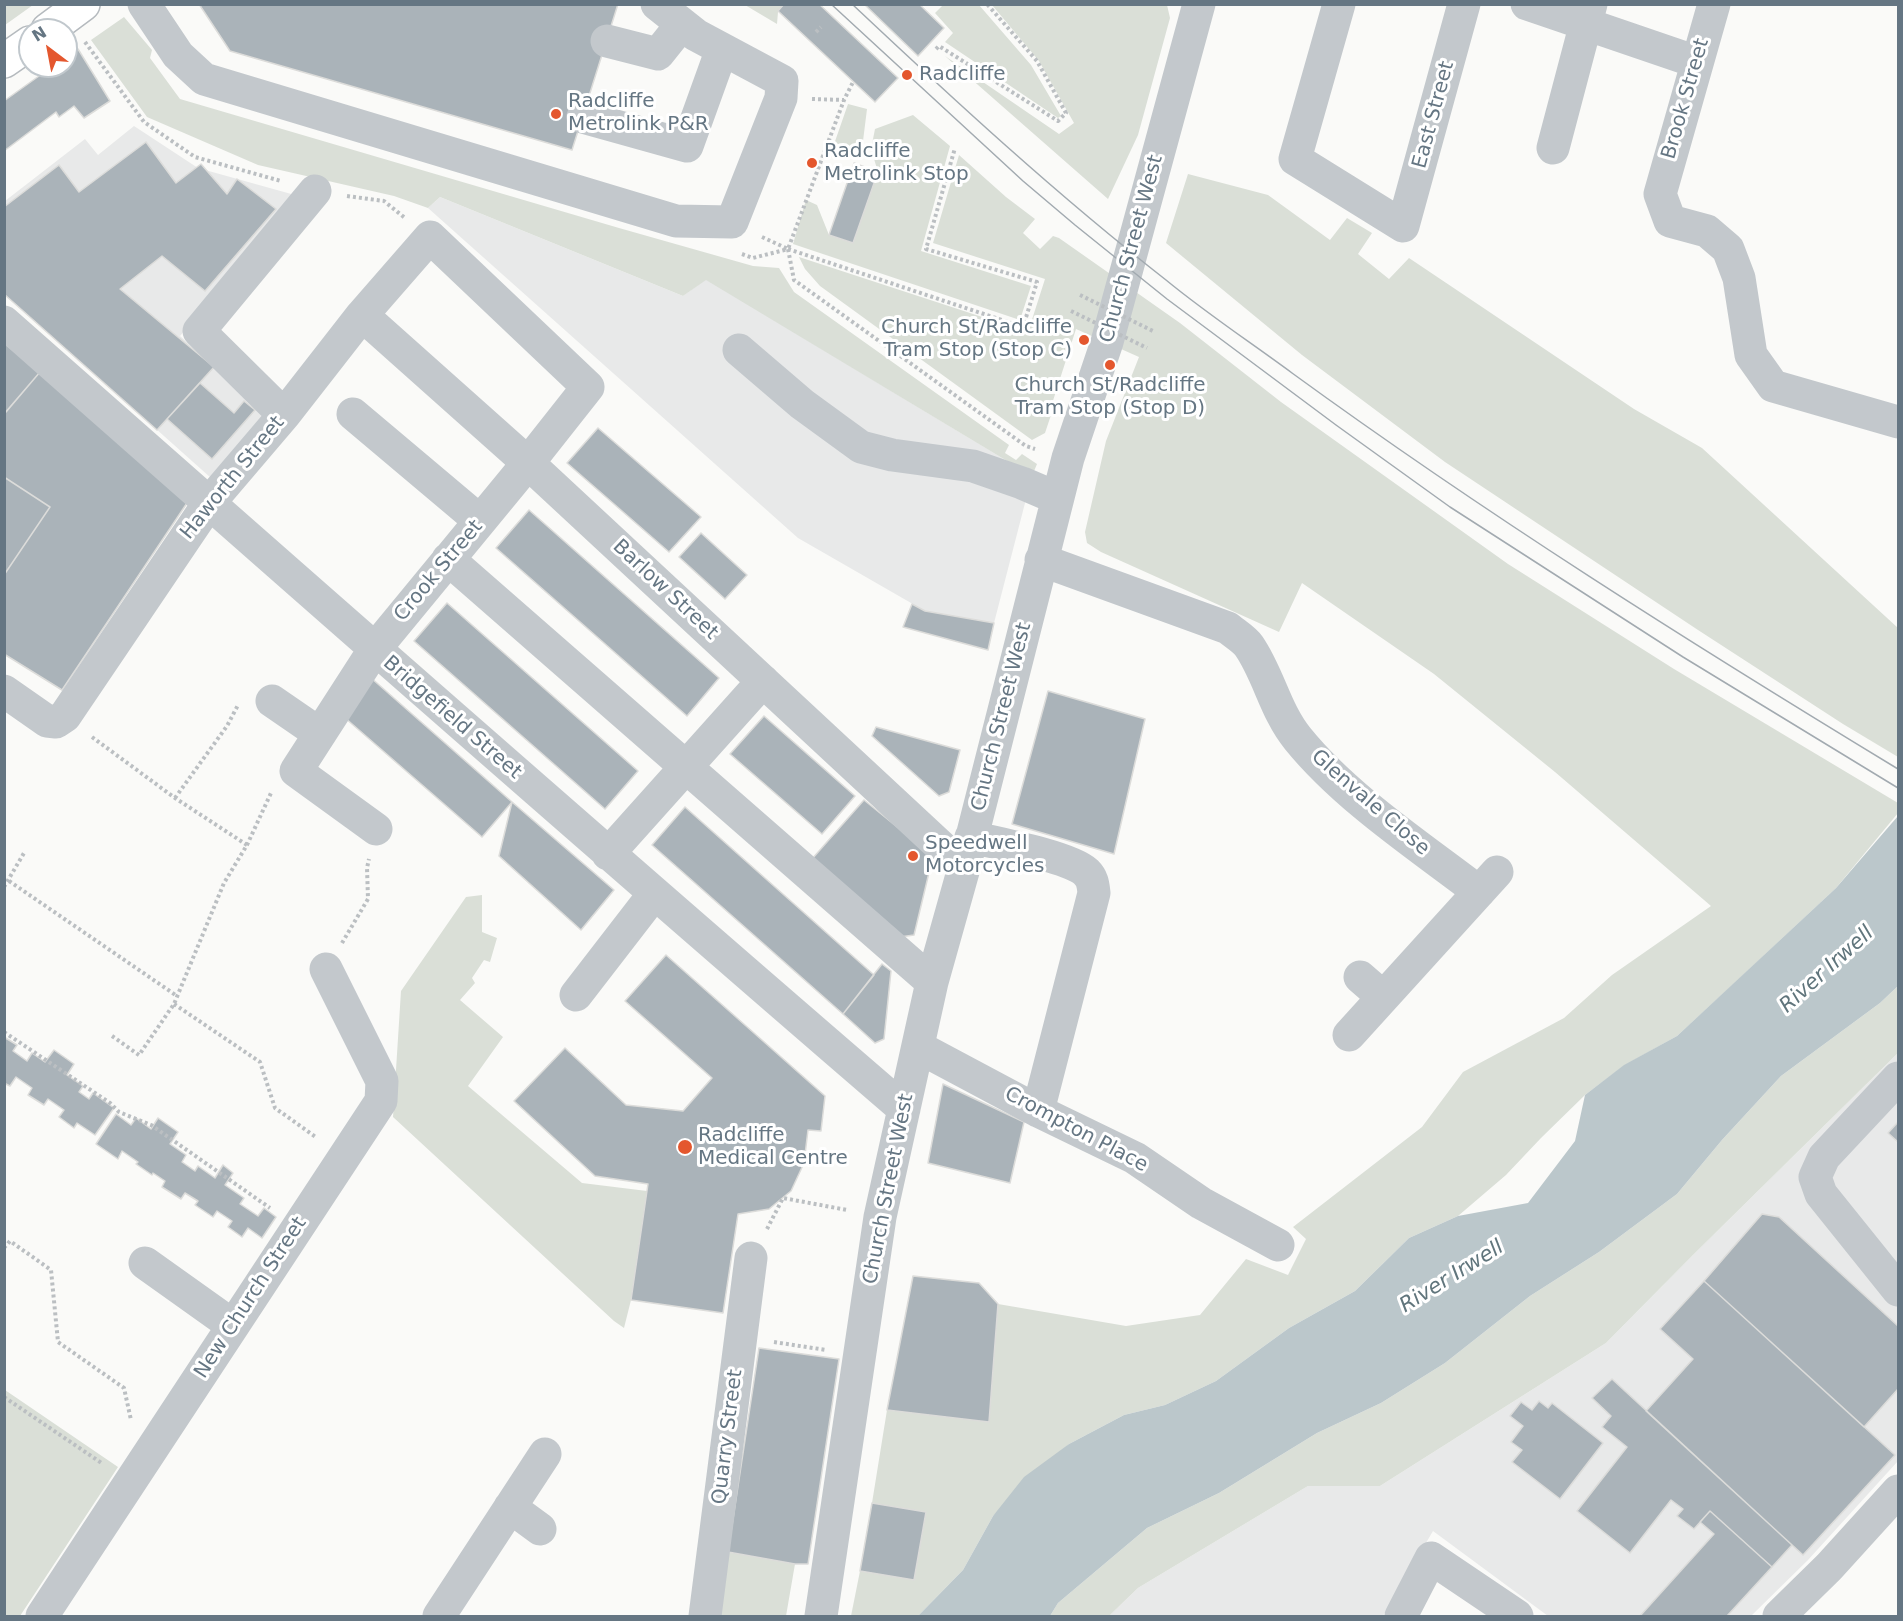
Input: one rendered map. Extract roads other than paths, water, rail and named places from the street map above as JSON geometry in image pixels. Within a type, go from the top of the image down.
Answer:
[{"type":"main road","points":[[4,61],[18,51]]},
{"type":"street","points":[[144,4],[178,55],[204,79],[676,221],[732,222],[781,98],[782,81],[696,35],[670,14],[658,54],[607,41]]},
{"type":"street","name":"Church Street West","points":[[821,1617],[880,1217],[932,982],[968,852],[1057,498],[1107,342],[1199,4]]},
{"type":"street","name":"East Street","points":[[1339,4],[1295,159],[1404,226],[1464,4]]},
{"type":"street","points":[[1527,4],[1588,14],[1697,62]]},
{"type":"street","name":"Brook Street","points":[[1714,4],[1660,194],[1670,221],[1707,231],[1728,249],[1739,278],[1752,355],[1773,386],[1899,422]]},
{"type":"street","points":[[1552,148],[1588,14]]},
{"type":"street","points":[[583,117],[687,146],[722,49]]},
{"type":"street","points":[[284,415],[199,331],[315,191]]},
{"type":"street","name":"Haworth Street","points":[[4,691],[56,719],[209,503],[284,415],[362,315],[430,237],[588,387]]},
{"type":"street","name":"Barlow Street","points":[[362,315],[528,463],[763,681],[968,852]]},
{"type":"street","name":"Bridgefield Street","points":[[4,322],[374,650],[904,1109]]},
{"type":"street","points":[[739,350],[801,404],[861,447],[892,455],[973,466],[1057,498]]},
{"type":"street","name":"Crook Street","points":[[376,829],[296,771],[374,650],[588,387]]},
{"type":"street","points":[[353,414],[480,521]]},
{"type":"street","points":[[448,560],[932,982]]},
{"type":"street","name":"Glenvale Close","points":[[1041,560],[1228,628],[1248,645],[1279,711],[1297,738],[1325,768],[1366,805],[1488,882],[1371,987],[1349,1035]]},
{"type":"street","points":[[608,854],[763,681]]},
{"type":"street","points":[[272,701],[320,734]]},
{"type":"street","points":[[968,852],[1071,862],[1088,874],[1093,882],[1094,893],[1038,1111]]},
{"type":"street","points":[[576,995],[654,894]]},
{"type":"street","name":"New Church Street","points":[[42,1617],[232,1324],[381,1101],[382,1081],[326,969]]},
{"type":"street","name":"Crompton Place","points":[[918,1047],[1038,1111],[1104,1153],[1135,1158],[1201,1203],[1238,1207],[1278,1245]]},
{"type":"street","points":[[1899,1078],[1824,1157],[1815,1177],[1821,1194],[1899,1290]]},
{"type":"street","name":"Quarry Street","points":[[705,1617],[751,1258]]},
{"type":"street","points":[[145,1263],[232,1324]]},
{"type":"street","points":[[439,1617],[545,1454]]},
{"type":"street","points":[[1779,1617],[1830,1567],[1899,1491]]},
{"type":"street","points":[[510,1508],[540,1529]]},
{"type":"street","points":[[1401,1617],[1431,1558],[1517,1617]]},
{"type":"water","name":"River Irwell","points":[[1898,816],[1898,986],[1880,1003],[1781,1076],[1722,1140],[1677,1194],[1599,1252],[1530,1296],[1445,1363],[1381,1403],[1317,1433],[1219,1493],[1147,1528],[1058,1603],[1050,1616],[918,1616],[963,1570],[993,1516],[1024,1477],[1069,1444],[1124,1415],[1165,1405],[1216,1381],[1289,1328],[1355,1291],[1409,1238],[1458,1216],[1528,1203],[1575,1141],[1585,1095],[1624,1065],[1677,1036],[1836,888]]},
{"type":"tram line","points":[[831,4],[1023,181],[1075,225],[1167,299],[1336,425],[1450,507],[1683,657],[1898,788]]},
{"type":"tram line","points":[[852,4],[1045,180],[1212,316],[1366,426],[1515,528],[1667,626],[1898,769]]},
{"type":"place","name":"Radcliffe","points":[[907,75]]},
{"type":"place","name":"Radcliffe Metrolink P&R","points":[[556,114]]},
{"type":"place","name":"Radcliffe Metrolink Stop","points":[[812,163]]},
{"type":"place","name":"Church St/Radcliffe Tram Stop (Stop C)","points":[[1084,340]]},
{"type":"place","name":"Church St/Radcliffe Tram Stop (Stop D)","points":[[1110,365]]},
{"type":"place","name":"Speedwell Motorcycles","points":[[913,856]]},
{"type":"place","name":"Radcliffe Medical Centre","points":[[685,1147]]}]
